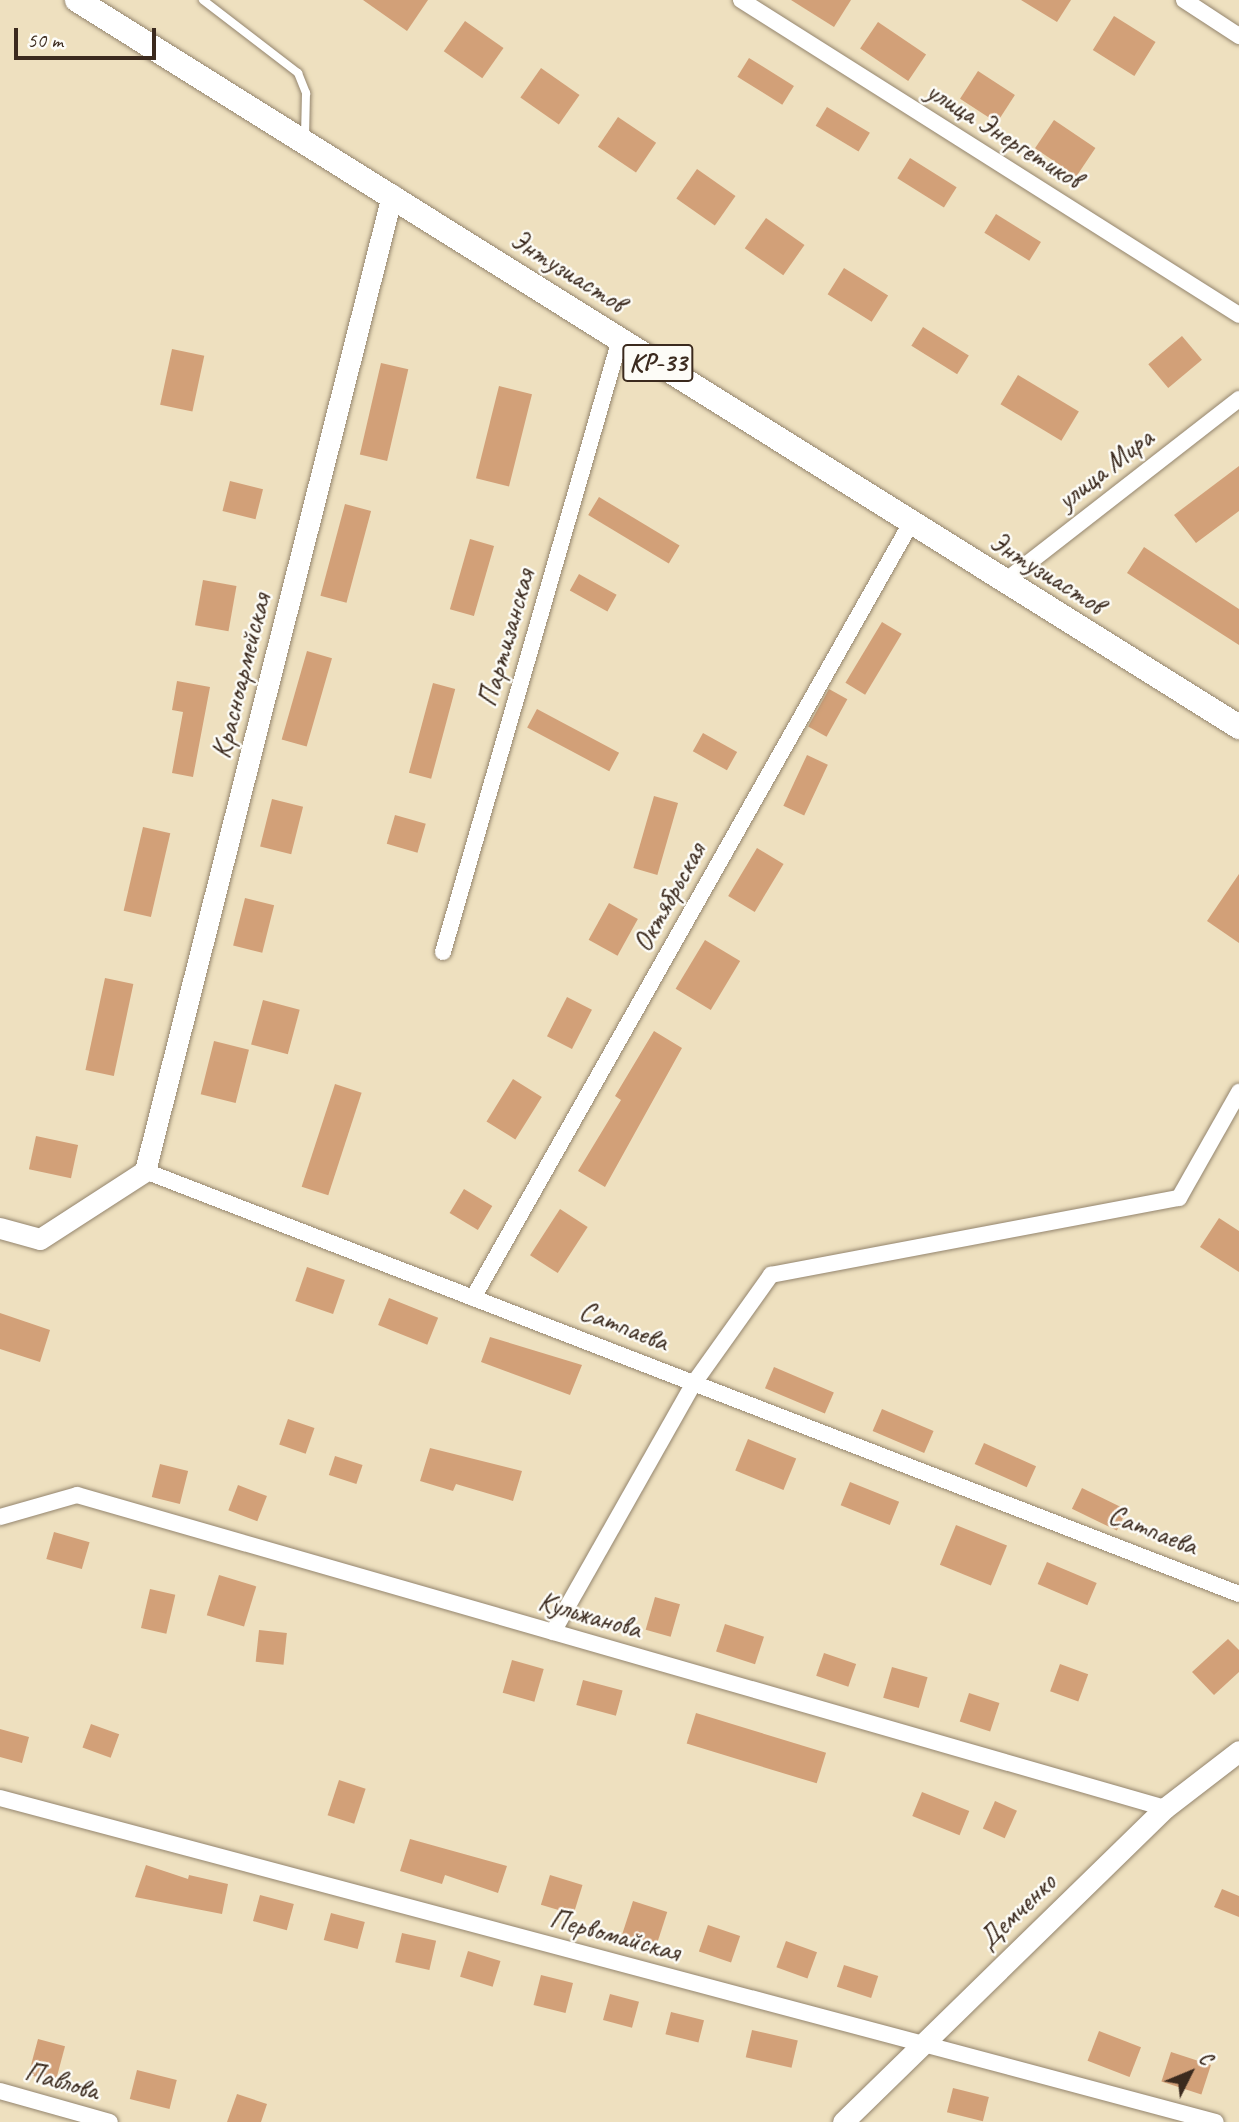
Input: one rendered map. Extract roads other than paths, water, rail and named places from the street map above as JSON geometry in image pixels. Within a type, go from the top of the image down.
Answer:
[{"type":"main road","name":"Энтузиастов","points":[[77,0],[1239,727]]},
{"type":"street","name":"улица Энергетиков","points":[[741,0],[1239,315]]},
{"type":"street","points":[[1184,0],[1239,36]]},
{"type":"street","name":"Красноармейская","points":[[145,1171],[392,195]]},
{"type":"street","name":"Партизанская","points":[[443,952],[620,339]]},
{"type":"street","name":"улица Мира","points":[[1004,582],[1239,399]]},
{"type":"street","name":"Октябрьская","points":[[473,1298],[911,523]]},
{"type":"street","points":[[553,1632],[694,1383],[771,1275],[1179,1198],[1239,1092]]},
{"type":"street","points":[[0,1228],[40,1239],[145,1171]]},
{"type":"street","name":"Сатпаева","points":[[145,1171],[1239,1594]]},
{"type":"street","name":"Кульжанова","points":[[0,1517],[77,1495],[1165,1808]]},
{"type":"street","name":"Демченко","points":[[843,2122],[920,2043],[1165,1808],[1239,1751]]},
{"type":"street","name":"Первомайская","points":[[0,1798],[1216,2122]]},
{"type":"street","name":"Павлова","points":[[0,2091],[110,2122]]},
{"type":"lane","points":[[203,0],[298,73],[306,93],[305,141]]}]
